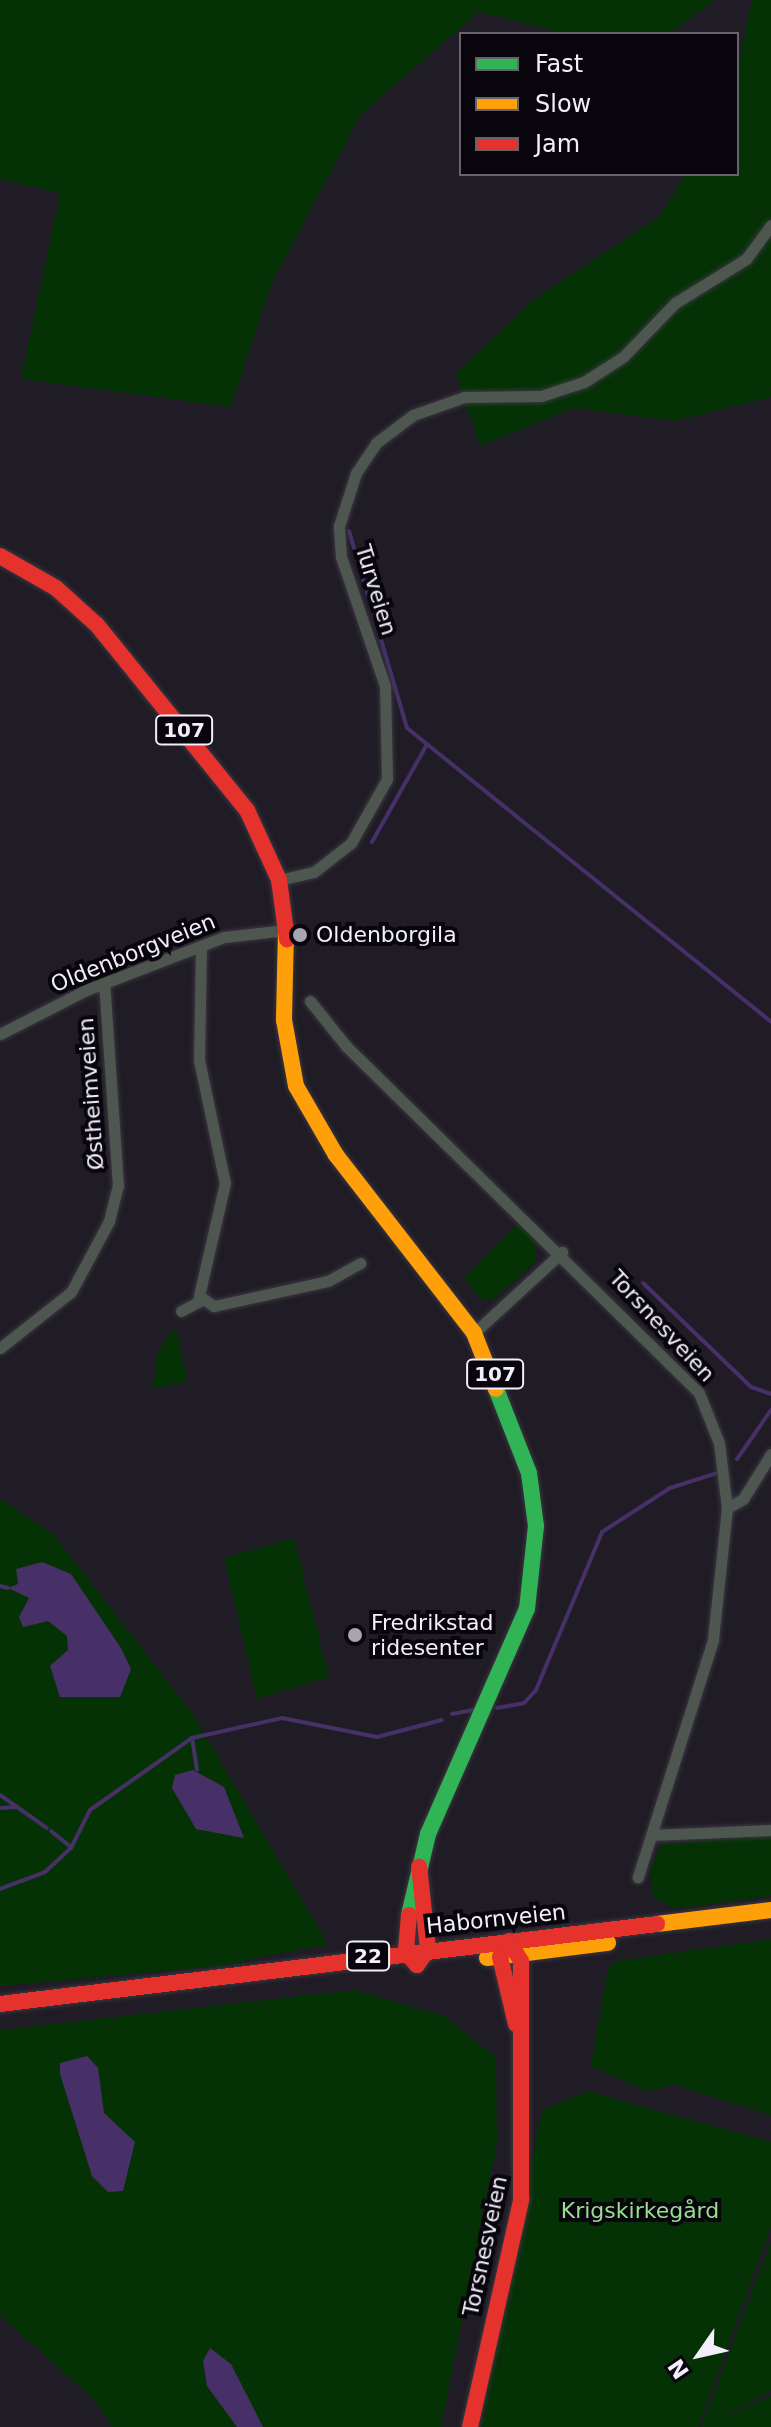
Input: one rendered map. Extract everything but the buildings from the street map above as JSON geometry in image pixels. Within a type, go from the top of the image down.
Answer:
[{"type":"main road","name":"107","points":[[0,556],[56,588],[97,625],[247,810],[279,880],[286,930],[284,1020],[290,1066],[336,1155],[474,1333],[521,1444],[536,1526],[527,1609],[419,1866],[411,1958]]},
{"type":"main road","name":"107","points":[[419,1866],[428,1949]]},
{"type":"main road","name":"Habornveien","points":[[411,1958],[428,1949],[771,1910]]},
{"type":"main road","name":"Habornveien","points":[[0,2004],[411,1958],[521,1955],[771,1916]]},
{"type":"main road","points":[[500,1957],[509,1941],[521,1955]]},
{"type":"main road","name":"Torsnesveien","points":[[470,2427],[521,2200],[516,2024],[521,1955]]},
{"type":"main road","name":"Torsnesveien","points":[[500,1957],[516,2024]]},
{"type":"street","name":"Turveien","points":[[279,880],[314,872],[351,843],[387,779],[385,686],[341,557],[339,526],[356,473],[376,443],[413,415],[464,397],[541,396],[584,382],[623,357],[675,303],[746,259],[771,225]]},
{"type":"street","name":"Oldenborgveien","points":[[0,1034],[104,983],[235,933],[286,930]]},
{"type":"street","points":[[201,946],[199,1060],[225,1183],[200,1278],[202,1300]]},
{"type":"street","name":"Østheimveien","points":[[0,1348],[71,1292],[109,1221],[118,1186],[104,983]]},
{"type":"street","name":"Torsnesveien","points":[[310,1001],[382,1082],[562,1252],[699,1393],[719,1443],[727,1508],[713,1640],[638,1877]]},
{"type":"street","points":[[474,1333],[562,1252]]},
{"type":"street","points":[[202,1300],[214,1306],[328,1281],[360,1263]]},
{"type":"street","points":[[181,1311],[202,1300]]},
{"type":"street","points":[[727,1508],[743,1499],[771,1454]]},
{"type":"street","points":[[651,1835],[771,1830]]},
{"type":"green space","points":[[0,0],[715,0],[672,32],[560,32],[479,12],[361,114],[270,287],[231,407],[21,379],[60,193],[0,179]]},
{"type":"green space","points":[[752,0],[771,0],[771,397],[675,421],[574,408],[480,446],[456,374],[533,300],[659,217],[685,176],[739,176],[739,64]]},
{"type":"green space","points":[[518,1223],[536,1241],[535,1262],[495,1299],[481,1299],[464,1278]]},
{"type":"green space","points":[[176,1327],[187,1381],[152,1389],[159,1349]]},
{"type":"green space","points":[[0,1499],[53,1534],[192,1713],[328,1944],[218,1966],[0,1986]]},
{"type":"green space","points":[[294,1538],[329,1677],[257,1699],[224,1558]]},
{"type":"green space","points":[[771,1835],[771,1896],[674,1909],[653,1896],[650,1870],[661,1844]]},
{"type":"green space","points":[[771,1939],[771,2115],[676,2085],[646,2091],[591,2066],[608,1969],[616,1961]]},
{"type":"green space","points":[[353,1990],[444,2016],[496,2057],[497,2143],[441,2427],[113,2427],[94,2400],[0,2315],[0,2030]]},
{"type":"green space","name":"Krigskirkegård","points":[[588,2091],[771,2142],[771,2227],[698,2427],[481,2427],[542,2110]]},
{"type":"green space","points":[[771,2242],[771,2391],[714,2423],[771,2396],[771,2427],[701,2427]]},
{"type":"shaded area","points":[[42,1562],[71,1574],[121,1648],[131,1669],[120,1697],[60,1697],[50,1666],[68,1650],[67,1636],[48,1621],[23,1627],[19,1617],[29,1598],[8,1588],[18,1584],[16,1569]]},
{"type":"shaded area","points":[[193,1770],[224,1787],[244,1838],[196,1829],[172,1788],[175,1775]]},
{"type":"shaded area","points":[[87,2056],[98,2068],[104,2113],[135,2142],[123,2191],[108,2192],[92,2176],[60,2074],[60,2063]]},
{"type":"shaded area","points":[[210,2348],[231,2364],[263,2427],[237,2427],[207,2386],[203,2361]]},
{"type":"waterway","points":[[349,531],[407,728],[771,1022]]},
{"type":"waterway","points":[[372,842],[426,746]]},
{"type":"waterway","points":[[643,1283],[751,1387],[771,1394]]},
{"type":"waterway","points":[[737,1459],[771,1410]]},
{"type":"waterway","points":[[497,1708],[524,1703],[536,1690],[602,1532],[670,1488],[717,1473]]},
{"type":"waterway","points":[[0,1586],[8,1588]]},
{"type":"waterway","points":[[452,1714],[477,1709]]},
{"type":"waterway","points":[[0,1889],[45,1872],[71,1848],[90,1810],[192,1738],[282,1718],[377,1737],[442,1720]]},
{"type":"waterway","points":[[192,1738],[197,1770]]},
{"type":"waterway","points":[[0,1795],[47,1828]]},
{"type":"waterway","points":[[0,1808],[17,1807]]},
{"type":"waterway","points":[[51,1831],[71,1847]]},
{"type":"traffic: fast","points":[[409,1915],[428,1834],[527,1609],[536,1526],[529,1473],[496,1389]]},
{"type":"traffic: slow","points":[[286,930],[284,1020],[296,1086],[336,1155],[474,1333],[496,1389]]},
{"type":"traffic: slow","points":[[657,1924],[771,1910]]},
{"type":"traffic: slow","points":[[487,1958],[608,1943]]},
{"type":"traffic: jam","points":[[0,556],[56,588],[97,625],[247,810],[279,880],[287,939]]},
{"type":"traffic: jam","points":[[409,1915],[406,1952],[417,1965],[428,1949],[419,1866]]},
{"type":"traffic: jam","points":[[0,2004],[657,1924]]},
{"type":"traffic: jam","points":[[470,2427],[521,2200],[521,1961],[509,1941],[500,1957],[516,2024]]},
{"type":"place","name":"Oldenborgila","points":[[300,935]]},
{"type":"place","name":"Fredrikstad ridesenter","points":[[355,1635]]}]
